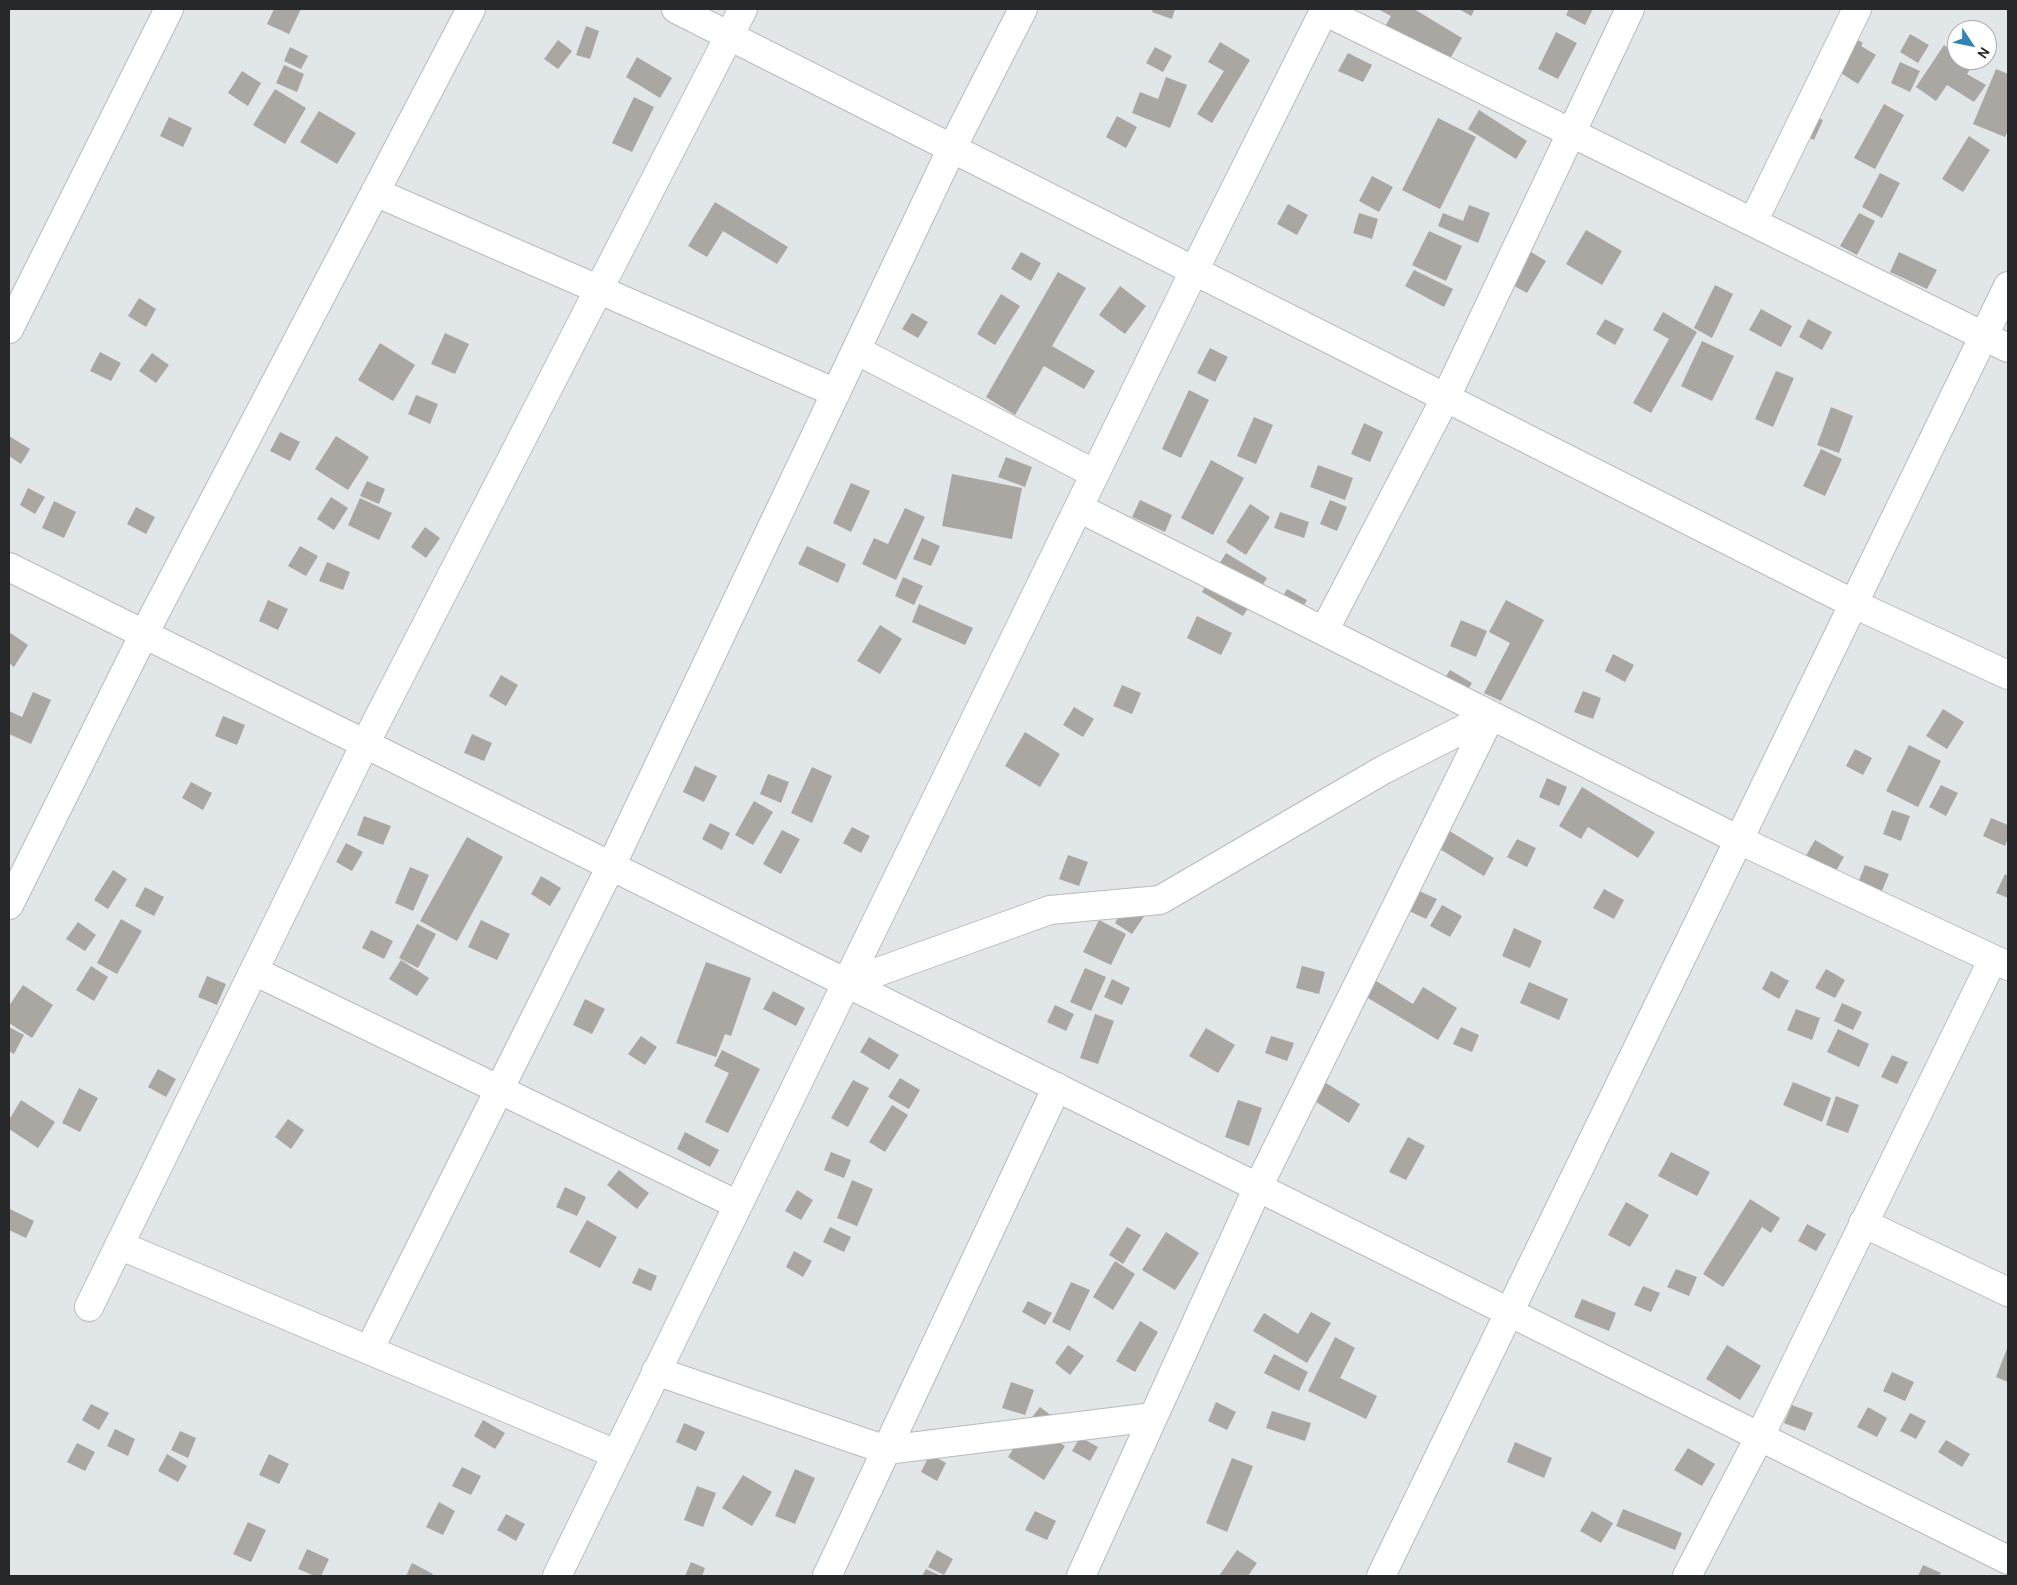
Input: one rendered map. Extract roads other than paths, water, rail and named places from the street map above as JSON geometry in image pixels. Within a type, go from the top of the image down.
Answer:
[{"type":"street","points":[[9,329],[169,9]]},
{"type":"street","points":[[9,906],[144,634],[471,9]]},
{"type":"street","points":[[676,9],[1854,604],[2008,675]]},
{"type":"street","points":[[89,1307],[365,744],[743,9]]},
{"type":"street","points":[[369,1350],[611,866],[952,148],[1023,9]]},
{"type":"street","points":[[1324,631],[1446,397],[1630,9]]},
{"type":"street","points":[[556,1576],[1194,271],[1324,10],[2008,348]]},
{"type":"street","points":[[1753,222],[1850,11]]},
{"type":"street","points":[[375,192],[836,393]]},
{"type":"street","points":[[1381,1576],[2008,286]]},
{"type":"street","points":[[856,350],[1095,474]]},
{"type":"street","points":[[1079,508],[1739,840],[2000,963],[1864,1223],[1760,1436],[1687,1576]]},
{"type":"street","points":[[9,567],[2008,1560]]},
{"type":"street","points":[[847,982],[1050,910],[1160,900],[1383,770],[1491,715]]},
{"type":"street","points":[[1081,1576],[1258,1187],[1491,715]]},
{"type":"street","points":[[254,971],[738,1205]]},
{"type":"street","points":[[827,1576],[1057,1087]]},
{"type":"street","points":[[1864,1223],[2008,1292]]},
{"type":"street","points":[[119,1245],[616,1454]]},
{"type":"street","points":[[656,1371],[886,1450],[1153,1417]]}]
